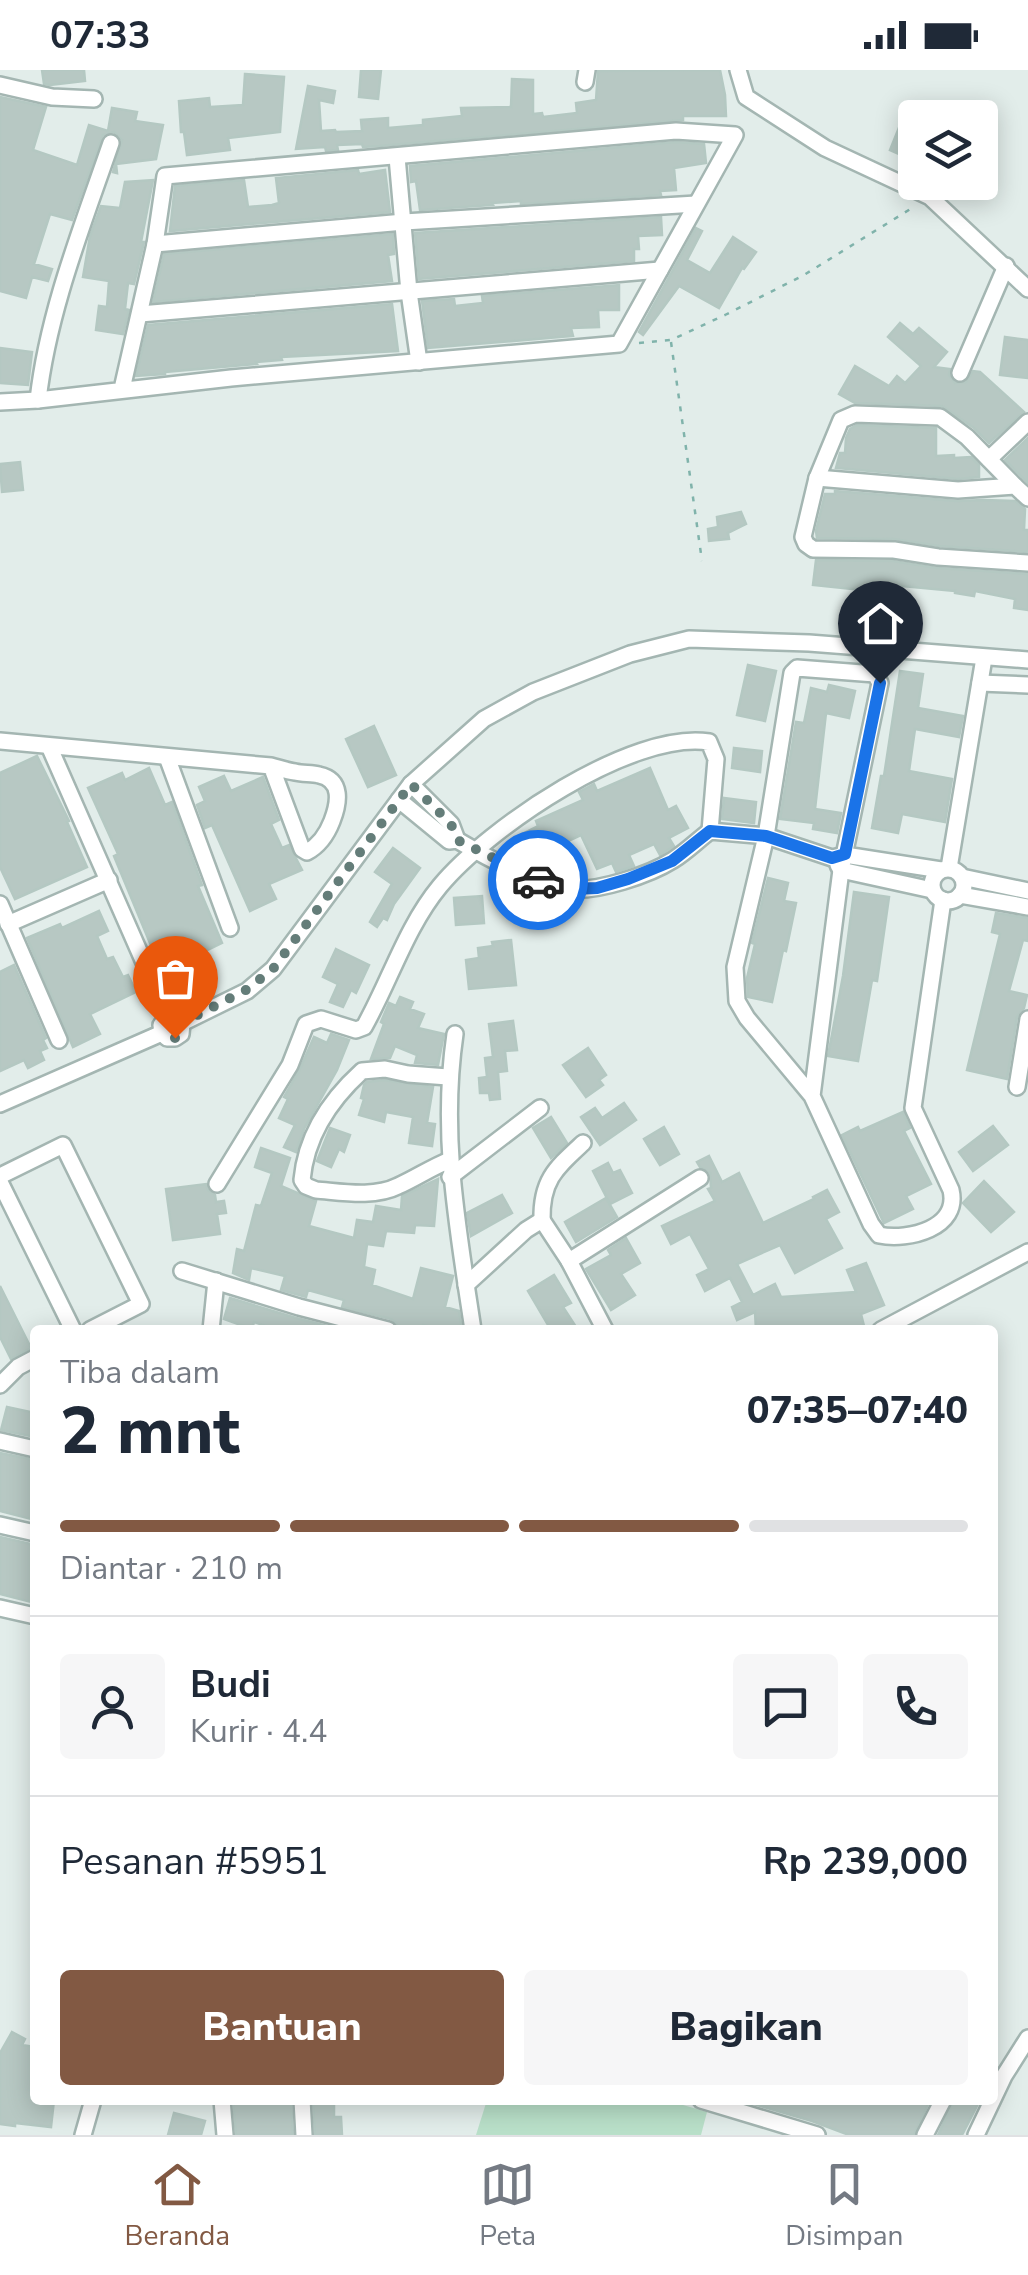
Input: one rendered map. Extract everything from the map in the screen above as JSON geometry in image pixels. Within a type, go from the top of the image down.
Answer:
[{"type":"street","points":[[738,70],[746,97],[824,148],[898,182]]},
{"type":"street","points":[[0,85],[52,97],[94,99]]},
{"type":"street","points":[[0,402],[619,344],[735,135],[676,130],[165,176],[155,244],[122,389]]},
{"type":"street","points":[[38,400],[43,357],[111,143]]},
{"type":"street","points":[[398,157],[419,362]]},
{"type":"street","points":[[933,200],[1028,289]]},
{"type":"street","points":[[155,244],[404,222],[696,204]]},
{"type":"street","points":[[960,374],[1006,266]]},
{"type":"street","points":[[140,314],[660,270]]},
{"type":"street","points":[[1028,498],[940,417],[855,414],[841,420],[817,478],[803,537],[813,549],[894,550],[938,558],[1028,564]]},
{"type":"street","points":[[989,459],[1028,422]]},
{"type":"street","points":[[817,478],[958,490],[1015,486]]},
{"type":"street","points":[[0,1104],[246,990],[273,969],[411,784],[484,719],[533,692],[630,654],[689,638],[1028,660]]},
{"type":"street","points":[[399,800],[449,841],[457,840],[547,884],[571,889],[597,888],[672,861],[710,831],[766,836],[949,901],[963,889],[951,872],[984,658]]},
{"type":"street","points":[[812,1096],[840,861],[880,683],[875,674],[798,668],[792,673],[766,836],[735,967],[737,1001],[746,1018],[812,1096],[879,1235],[920,1232],[944,1221],[952,1211],[951,1190],[913,1108],[937,895],[932,880],[951,872]]},
{"type":"street","points":[[980,683],[1028,685]]},
{"type":"street","points":[[0,742],[272,766],[324,775],[339,794],[337,808],[327,833],[308,852],[302,849],[272,766]]},
{"type":"street","points":[[217,1184],[290,1065],[306,1024],[321,1019],[356,1030],[364,1027],[412,930],[440,886],[476,851],[554,793],[609,762],[657,747],[709,742],[714,750],[716,772],[710,831]]},
{"type":"street","points":[[48,746],[171,1024]]},
{"type":"street","points":[[166,756],[230,928]]},
{"type":"street","points":[[411,784],[451,824],[457,840]]},
{"type":"street","points":[[840,861],[951,872],[1028,891]]},
{"type":"street","points":[[8,924],[109,880]]},
{"type":"street","points":[[960,895],[1028,907]]},
{"type":"street","points":[[0,904],[59,1040]]},
{"type":"street","points":[[1017,1087],[1028,1019]]},
{"type":"street","points":[[455,1034],[448,1077],[450,1168],[472,1325]]},
{"type":"street","points":[[448,1077],[385,1069],[362,1071],[330,1104],[309,1145],[302,1180],[306,1186],[316,1190],[380,1192],[398,1187],[416,1175],[450,1168],[540,1108]]},
{"type":"street","points":[[583,1143],[546,1183],[542,1220],[602,1325]]},
{"type":"street","points":[[71,1325],[0,1179],[64,1145],[141,1304],[100,1325]]},
{"type":"street","points":[[569,1261],[700,1178]]},
{"type":"street","points":[[466,1284],[542,1220]]},
{"type":"street","points":[[890,1325],[1028,1252]]},
{"type":"street","points":[[182,1271],[370,1325]]},
{"type":"street","points":[[212,1325],[216,1281]]},
{"type":"street","points":[[1,1380],[30,1360]]},
{"type":"street","points":[[18,1366],[30,1370]]},
{"type":"street","points":[[0,1441],[30,1448]]},
{"type":"street","points":[[0,1525],[30,1532]]},
{"type":"street","points":[[0,1608],[30,1615]]},
{"type":"street","points":[[998,2075],[1022,2060],[1028,2038]]},
{"type":"street","points":[[83,2135],[92,2105]]},
{"type":"street","points":[[302,2105],[304,2135]]},
{"type":"street","points":[[718,2105],[817,2135]]},
{"type":"street","points":[[925,2135],[940,2105]]},
{"type":"street","points":[[976,2135],[987,2105]]},
{"type":"path","points":[[619,344],[671,340],[804,275],[925,200]]},
{"type":"path","points":[[671,340],[702,560]]},
{"type":"green space","points":[[485,2105],[683,2105],[707,2112],[701,2135],[476,2135]]},
{"type":"building","points":[[42,70],[84,70],[85,81],[44,84]]},
{"type":"building","points":[[361,70],[381,70],[378,99],[359,97]]},
{"type":"building","points":[[720,70],[726,116],[683,116],[683,120],[379,146],[337,145],[338,150],[326,151],[325,147],[296,149],[308,86],[335,91],[333,103],[319,100],[321,131],[362,131],[361,120],[388,118],[388,128],[423,125],[423,120],[462,116],[461,108],[511,107],[512,79],[533,80],[533,114],[542,113],[543,117],[577,113],[576,103],[596,100],[598,71]]},
{"type":"building","points":[[245,74],[284,77],[280,132],[228,138],[230,150],[187,155],[179,101],[209,98],[210,107],[243,105]]},
{"type":"building","points":[[0,97],[46,107],[33,150],[77,165],[89,125],[108,131],[112,108],[137,112],[135,121],[163,125],[156,159],[116,164],[117,173],[113,172],[122,140],[114,132],[103,135],[72,220],[50,214],[34,264],[52,269],[48,281],[32,277],[26,298],[0,291]]},
{"type":"building","points":[[898,130],[898,154],[890,150]]},
{"type":"building","points":[[676,142],[704,144],[706,163],[674,168],[676,190],[660,191],[661,195],[420,210],[416,181],[411,182],[410,166]]},
{"type":"building","points":[[358,170],[359,174],[385,170],[390,212],[170,231],[175,186],[244,180],[248,207],[272,205],[279,203],[276,178]]},
{"type":"building","points":[[153,180],[134,284],[128,283],[125,309],[129,310],[123,334],[96,330],[99,306],[107,307],[109,281],[83,277],[90,236],[101,206],[120,208],[125,182]]},
{"type":"building","points":[[661,217],[662,235],[638,236],[639,249],[634,249],[634,261],[419,279],[415,233]]},
{"type":"building","points":[[696,228],[702,231],[687,260],[710,273],[733,237],[756,252],[719,308],[679,286],[643,335],[639,332]]},
{"type":"building","points":[[393,234],[394,254],[388,255],[392,281],[153,302],[164,254]]},
{"type":"building","points":[[619,285],[619,310],[598,310],[599,327],[571,328],[573,336],[428,348],[422,301],[454,299],[455,306],[483,303],[482,296]]},
{"type":"building","points":[[392,304],[398,351],[281,357],[282,360],[257,364],[136,376],[148,325]]},
{"type":"building","points":[[900,323],[913,334],[919,328],[947,352],[934,367],[950,369],[955,383],[966,382],[973,371],[980,372],[1024,412],[989,443],[942,406],[855,403],[839,394],[855,366],[889,386],[897,376],[905,383],[921,366],[888,337]]},
{"type":"building","points":[[1005,337],[1028,340],[1028,378],[1000,375]]},
{"type":"building","points":[[0,348],[32,352],[28,385],[0,383]]},
{"type":"building","points":[[857,425],[936,428],[936,456],[971,457],[979,465],[979,477],[958,479],[836,468],[840,453],[845,453],[850,429]]},
{"type":"building","points":[[1028,438],[1028,483],[1005,460]]},
{"type":"building","points":[[20,462],[23,490],[2,492],[0,464]]},
{"type":"building","points":[[835,491],[957,501],[1015,501],[1025,509],[1028,552],[894,539],[817,538],[825,494]]},
{"type":"building","points":[[741,512],[746,524],[728,533],[729,539],[709,541],[708,529],[718,527],[717,517]]},
{"type":"building","points":[[816,560],[893,561],[1028,574],[1028,610],[1014,608],[1015,599],[975,591],[974,596],[902,586],[900,598],[880,595],[881,592],[813,585]]},
{"type":"building","points":[[748,665],[776,671],[765,721],[737,715]]},
{"type":"building","points":[[900,671],[923,674],[918,708],[963,716],[959,737],[915,729],[909,771],[952,779],[945,822],[902,814],[898,833],[872,828]]},
{"type":"building","points":[[829,685],[855,691],[849,718],[826,713],[815,809],[841,813],[837,833],[813,829],[814,823],[780,819],[796,722],[804,723],[811,688],[827,692]]},
{"type":"building","points":[[374,726],[396,775],[368,787],[346,739]]},
{"type":"building","points":[[734,748],[762,751],[760,772],[732,768]]},
{"type":"building","points":[[37,756],[87,867],[15,899],[0,867],[0,773]]},
{"type":"building","points":[[149,768],[165,805],[172,802],[202,885],[198,886],[222,943],[162,972],[114,856],[118,854],[88,788],[122,773],[125,780]]},
{"type":"building","points":[[650,768],[668,810],[676,806],[688,828],[669,838],[674,846],[660,855],[654,844],[629,855],[634,866],[616,872],[612,863],[597,869],[581,835],[529,859],[518,836],[538,826],[536,821],[583,800],[579,792],[594,784],[597,791]]},
{"type":"building","points":[[224,776],[231,791],[263,777],[279,820],[271,824],[282,848],[289,845],[302,870],[269,884],[276,899],[250,911],[212,825],[205,828],[197,805],[205,801],[199,787]]},
{"type":"building","points":[[724,798],[756,802],[754,823],[722,819]]},
{"type":"building","points":[[393,848],[420,868],[387,920],[383,918],[377,927],[370,922],[392,884],[375,872]]},
{"type":"building","points":[[768,878],[788,883],[784,901],[796,903],[772,1002],[748,997],[747,978]]},
{"type":"building","points":[[854,892],[889,897],[877,981],[872,980],[858,1061],[828,1056]]},
{"type":"building","points":[[482,896],[484,923],[456,925],[454,898]]},
{"type":"building","points":[[99,911],[108,931],[97,936],[107,959],[113,957],[136,992],[90,1014],[100,1034],[73,1047],[27,938]]},
{"type":"building","points":[[996,913],[1028,918],[1028,941],[1023,940],[1009,991],[1027,995],[1017,1017],[1007,1079],[967,1070],[1000,934],[992,932]]},
{"type":"building","points":[[511,940],[516,985],[469,989],[466,960],[479,958],[478,948]]},
{"type":"building","points":[[336,949],[369,965],[356,993],[351,990],[343,1007],[330,1002],[338,984],[323,977]]},
{"type":"building","points":[[14,965],[47,1048],[40,1051],[44,1060],[28,1068],[24,1060],[0,1071],[0,972]]},
{"type":"building","points":[[400,997],[413,1002],[410,1009],[424,1014],[418,1028],[444,1034],[438,1065],[415,1063],[417,1055],[395,1046],[390,1058],[371,1059],[389,1003],[396,1006]]},
{"type":"building","points":[[513,1021],[517,1050],[505,1051],[507,1071],[498,1072],[500,1099],[490,1100],[489,1093],[480,1093],[479,1078],[487,1077],[485,1058],[493,1057],[489,1024]]},
{"type":"building","points":[[331,1034],[349,1040],[296,1152],[284,1147],[295,1125],[279,1118],[288,1099],[284,1097],[314,1037],[327,1043]]},
{"type":"building","points":[[588,1048],[606,1075],[599,1080],[603,1085],[586,1097],[563,1065]]},
{"type":"building","points":[[384,1080],[433,1087],[427,1123],[435,1124],[432,1146],[409,1143],[413,1117],[386,1112],[384,1122],[359,1115],[364,1085]]},
{"type":"building","points":[[624,1103],[636,1120],[600,1145],[581,1117],[595,1108],[602,1118]]},
{"type":"building","points":[[903,1112],[910,1128],[904,1131],[931,1184],[906,1196],[913,1209],[884,1223],[842,1135]]},
{"type":"building","points":[[551,1117],[567,1143],[551,1158],[533,1128]]},
{"type":"building","points":[[993,1126],[1008,1145],[973,1171],[959,1152]]},
{"type":"building","points":[[664,1127],[679,1154],[660,1165],[644,1139]]},
{"type":"building","points":[[330,1128],[350,1135],[344,1152],[339,1149],[331,1167],[317,1161]]},
{"type":"building","points":[[261,1148],[290,1158],[281,1186],[316,1201],[309,1226],[354,1238],[357,1220],[373,1222],[376,1206],[401,1210],[402,1196],[438,1179],[434,1226],[415,1225],[414,1233],[386,1231],[383,1246],[367,1244],[364,1267],[375,1270],[372,1285],[413,1299],[421,1268],[453,1276],[445,1307],[459,1311],[461,1325],[397,1325],[391,1319],[342,1307],[344,1300],[308,1290],[306,1297],[281,1290],[285,1276],[251,1268],[249,1280],[233,1273],[237,1249],[244,1251],[256,1205],[261,1206],[272,1173],[255,1167]]},
{"type":"building","points":[[709,1156],[722,1182],[739,1173],[763,1223],[827,1190],[839,1212],[826,1219],[842,1248],[795,1273],[780,1245],[737,1264],[753,1295],[775,1284],[781,1297],[856,1292],[847,1270],[866,1263],[884,1305],[861,1314],[864,1325],[756,1325],[755,1312],[737,1320],[732,1307],[742,1302],[730,1278],[705,1291],[697,1275],[709,1269],[690,1234],[671,1244],[662,1226],[715,1201],[708,1189],[710,1173],[697,1162]]},
{"type":"building","points":[[608,1163],[613,1173],[620,1170],[632,1193],[610,1204],[593,1171]]},
{"type":"building","points":[[984,1181],[1014,1212],[991,1232],[963,1203]]},
{"type":"building","points":[[206,1184],[216,1202],[224,1201],[226,1213],[217,1214],[220,1234],[173,1240],[166,1189]]},
{"type":"building","points":[[502,1195],[512,1213],[471,1236],[467,1213]]},
{"type":"building","points":[[606,1198],[617,1217],[576,1242],[565,1222]]},
{"type":"building","points":[[626,1238],[640,1263],[621,1274],[635,1295],[611,1310],[586,1269],[611,1255],[608,1250]]},
{"type":"building","points":[[554,1275],[571,1303],[563,1307],[575,1325],[548,1325],[528,1291]]},
{"type":"building","points":[[0,1286],[30,1349],[11,1359],[0,1337]]},
{"type":"building","points":[[230,1298],[323,1325],[241,1325],[224,1319]]},
{"type":"building","points":[[7,1407],[30,1412],[30,1436],[1,1430]]},
{"type":"building","points":[[0,1453],[30,1459],[30,1519],[0,1511]]},
{"type":"building","points":[[0,1537],[30,1544],[30,1602],[0,1594]]},
{"type":"building","points":[[12,2032],[25,2039],[22,2045],[30,2046],[30,2105],[53,2105],[51,2127],[0,2124],[0,2053]]},
{"type":"building","points":[[233,2105],[291,2105],[293,2135],[236,2135]]},
{"type":"building","points":[[313,2105],[334,2105],[334,2117],[341,2117],[342,2135],[315,2135]]},
{"type":"building","points":[[757,2105],[928,2105],[914,2135],[849,2135]]},
{"type":"building","points":[[952,2105],[977,2105],[962,2135],[938,2135]]},
{"type":"building","points":[[174,2113],[205,2121],[201,2135],[168,2135]]},
{"type":"way so far","points":[[175,1038],[181,1034],[182,1023],[246,990],[273,969],[411,784],[451,824],[457,840],[538,880]]},
{"type":"route","points":[[538,880],[571,889],[597,888],[672,861],[710,831],[766,836],[832,858],[845,854],[880,683]]}]
